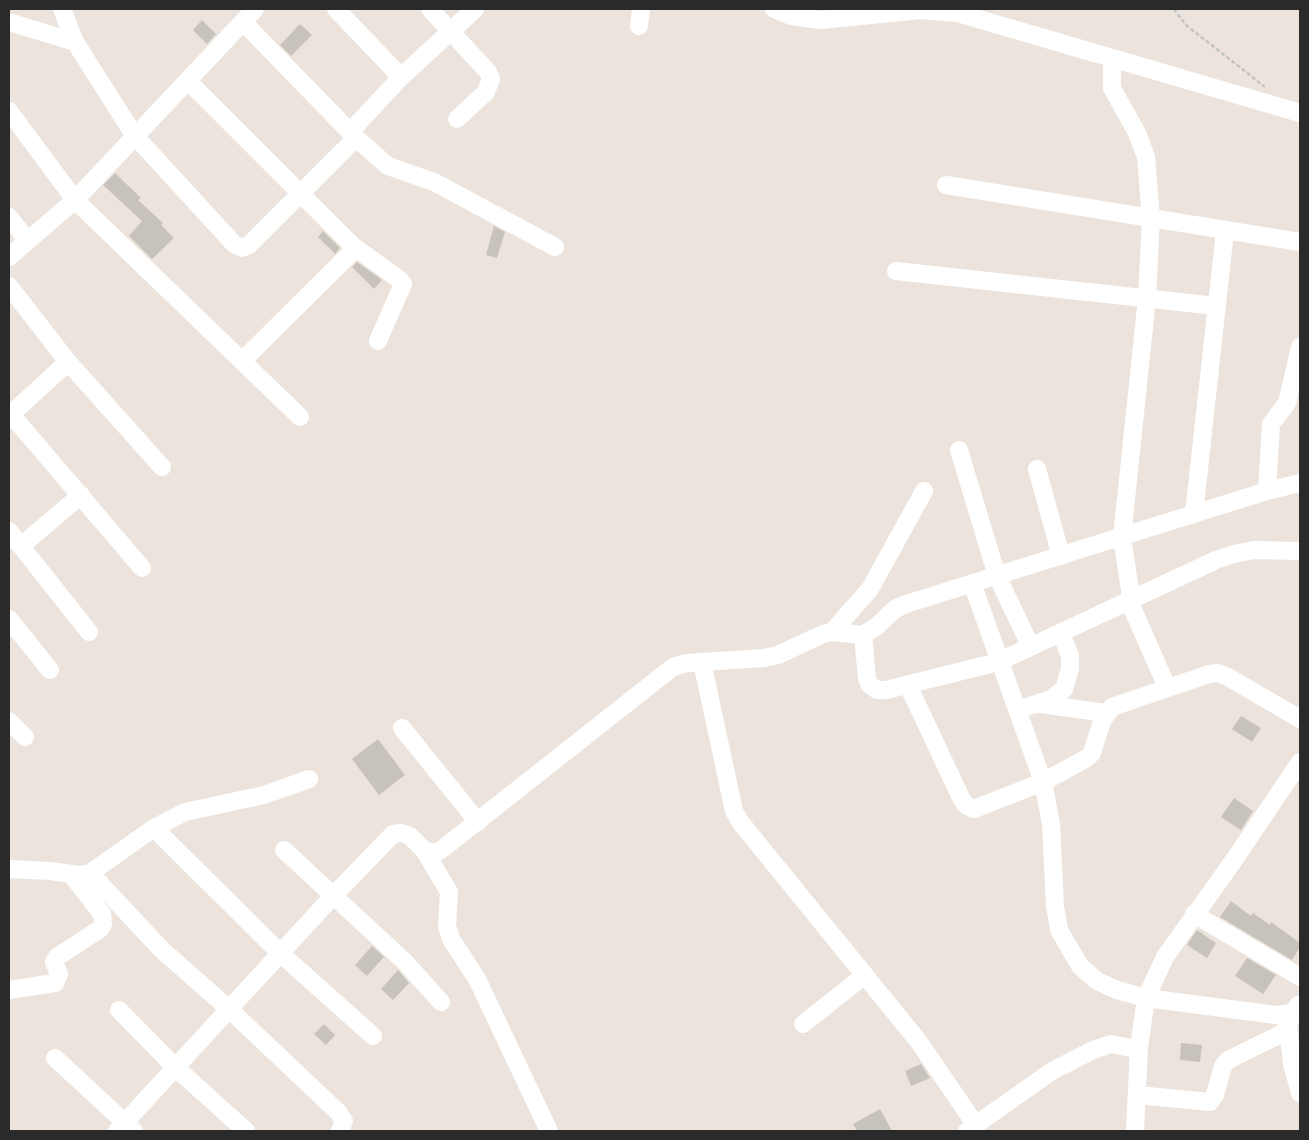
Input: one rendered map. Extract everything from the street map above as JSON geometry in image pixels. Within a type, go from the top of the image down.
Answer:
[{"type":"street","points":[[62,9],[75,42],[134,135],[234,244],[242,248],[249,245],[301,193],[353,135],[401,77],[451,29],[475,9]]},
{"type":"street","points":[[9,257],[75,200],[134,135],[188,82],[255,9]]},
{"type":"street","points":[[336,9],[401,77]]},
{"type":"street","points":[[430,9],[451,29],[488,72],[491,79],[486,92],[457,119]]},
{"type":"street","points":[[639,26],[642,9]]},
{"type":"street","points":[[774,9],[791,16],[822,20],[921,10],[958,13],[1300,113]]},
{"type":"street","points":[[9,22],[75,42]]},
{"type":"street","points":[[243,22],[353,135],[388,166],[434,182],[555,247]]},
{"type":"street","points":[[1112,59],[1112,88],[1137,133],[1146,157],[1151,219],[1148,298],[1122,537],[1131,601],[1137,621],[1167,688]]},
{"type":"street","points":[[188,82],[353,246],[403,284],[378,341]]},
{"type":"street","points":[[9,110],[75,200],[300,417]]},
{"type":"street","points":[[946,185],[1300,242]]},
{"type":"street","points":[[9,217],[28,241]]},
{"type":"street","points":[[1194,514],[1225,231]]},
{"type":"street","points":[[242,361],[350,254],[353,246]]},
{"type":"street","points":[[896,271],[1216,306]]},
{"type":"street","points":[[9,286],[68,362],[162,467]]},
{"type":"street","points":[[1267,491],[1271,424],[1287,403],[1300,347]]},
{"type":"street","points":[[68,362],[9,414],[81,495],[142,568]]},
{"type":"street","points":[[959,450],[997,576],[1031,647]]},
{"type":"street","points":[[1037,469],[1061,556]]},
{"type":"street","points":[[424,850],[434,853],[441,850],[673,668],[687,663],[764,658],[778,655],[823,634],[848,634],[877,626],[895,609],[972,583],[1267,491],[1296,486]]},
{"type":"street","points":[[848,634],[870,589],[924,491]]},
{"type":"street","points":[[21,546],[81,495]]},
{"type":"street","points":[[9,531],[89,632]]},
{"type":"street","points":[[848,634],[870,685],[877,690],[886,690],[998,662],[1234,554],[1253,550],[1300,551]]},
{"type":"street","points":[[972,583],[998,662],[1043,782],[1051,824],[1055,906],[1059,930],[1080,966],[1097,981],[1117,990],[1146,998],[1276,1015],[1295,1013]]},
{"type":"street","points":[[9,620],[50,670]]},
{"type":"street","points":[[1017,710],[1058,696],[1068,681],[1070,656],[1061,633]]},
{"type":"street","points":[[702,662],[734,811],[919,1042],[971,1128],[1060,1067],[1104,1045],[1135,1049],[1139,1047]]},
{"type":"street","points":[[908,685],[962,800],[967,806],[974,809],[1043,782],[1087,758],[1092,754],[1106,713],[1112,706],[1218,673],[1300,719]]},
{"type":"street","points":[[1038,703],[1106,713]]},
{"type":"street","points":[[9,720],[25,737]]},
{"type":"street","points":[[402,728],[478,822]]},
{"type":"street","points":[[1135,1131],[1139,1047],[1146,998],[1165,957],[1234,860],[1300,762]]},
{"type":"street","points":[[9,869],[50,870],[71,874],[90,873],[154,828],[185,812],[264,795],[309,779]]},
{"type":"street","points":[[154,828],[280,953],[373,1036]]},
{"type":"street","points":[[55,1058],[125,1129],[176,1068],[280,953],[393,834],[400,833],[410,836],[424,850],[449,892],[447,926],[451,939],[477,979],[549,1131]]},
{"type":"street","points":[[284,850],[404,961],[441,1002]]},
{"type":"street","points":[[90,873],[162,950],[229,1009],[338,1112],[344,1121],[340,1131]]},
{"type":"street","points":[[9,990],[55,983],[59,974],[54,962],[57,957],[100,928],[103,924],[102,914],[71,874]]},
{"type":"street","points":[[1194,914],[1300,977]]},
{"type":"street","points":[[802,1024],[865,975]]},
{"type":"street","points":[[119,1010],[176,1068],[246,1131]]},
{"type":"street","points":[[1295,1013],[1292,1064],[1300,1093]]},
{"type":"street","points":[[1137,1095],[1210,1102],[1215,1095],[1223,1066],[1228,1060],[1283,1033],[1295,1013]]},
{"type":"path","points":[[1174,9],[1186,25],[1268,89]]},
{"type":"building","points":[[202,20],[216,34],[207,44],[193,30]]},
{"type":"building","points":[[300,24],[312,35],[291,56],[280,45]]},
{"type":"building","points":[[115,173],[141,198],[138,200],[163,223],[161,225],[174,238],[152,259],[129,236],[142,221],[103,185]]},
{"type":"building","points":[[494,226],[505,232],[497,258],[486,255]]},
{"type":"building","points":[[323,231],[340,248],[335,254],[318,237]]},
{"type":"building","points":[[357,262],[382,280],[374,289],[352,267]]},
{"type":"building","points":[[1241,716],[1261,728],[1252,742],[1232,729]]},
{"type":"building","points":[[378,739],[405,775],[379,795],[352,759]]},
{"type":"building","points":[[1234,798],[1253,811],[1241,830],[1221,817]]},
{"type":"building","points":[[1231,901],[1251,916],[1253,913],[1270,925],[1271,922],[1300,943],[1300,947],[1292,960],[1220,917]]},
{"type":"building","points":[[1197,930],[1216,943],[1207,958],[1187,945]]},
{"type":"building","points":[[372,946],[384,957],[367,976],[355,965]]},
{"type":"building","points":[[1247,958],[1276,975],[1263,994],[1235,976]]},
{"type":"building","points":[[398,970],[409,983],[393,1000],[381,989]]},
{"type":"building","points":[[324,1024],[335,1035],[326,1045],[314,1034]]},
{"type":"building","points":[[1181,1043],[1202,1045],[1200,1062],[1180,1060]]},
{"type":"building","points":[[921,1064],[930,1078],[911,1086],[905,1071]]},
{"type":"building","points":[[880,1109],[892,1131],[857,1131],[853,1124]]}]
